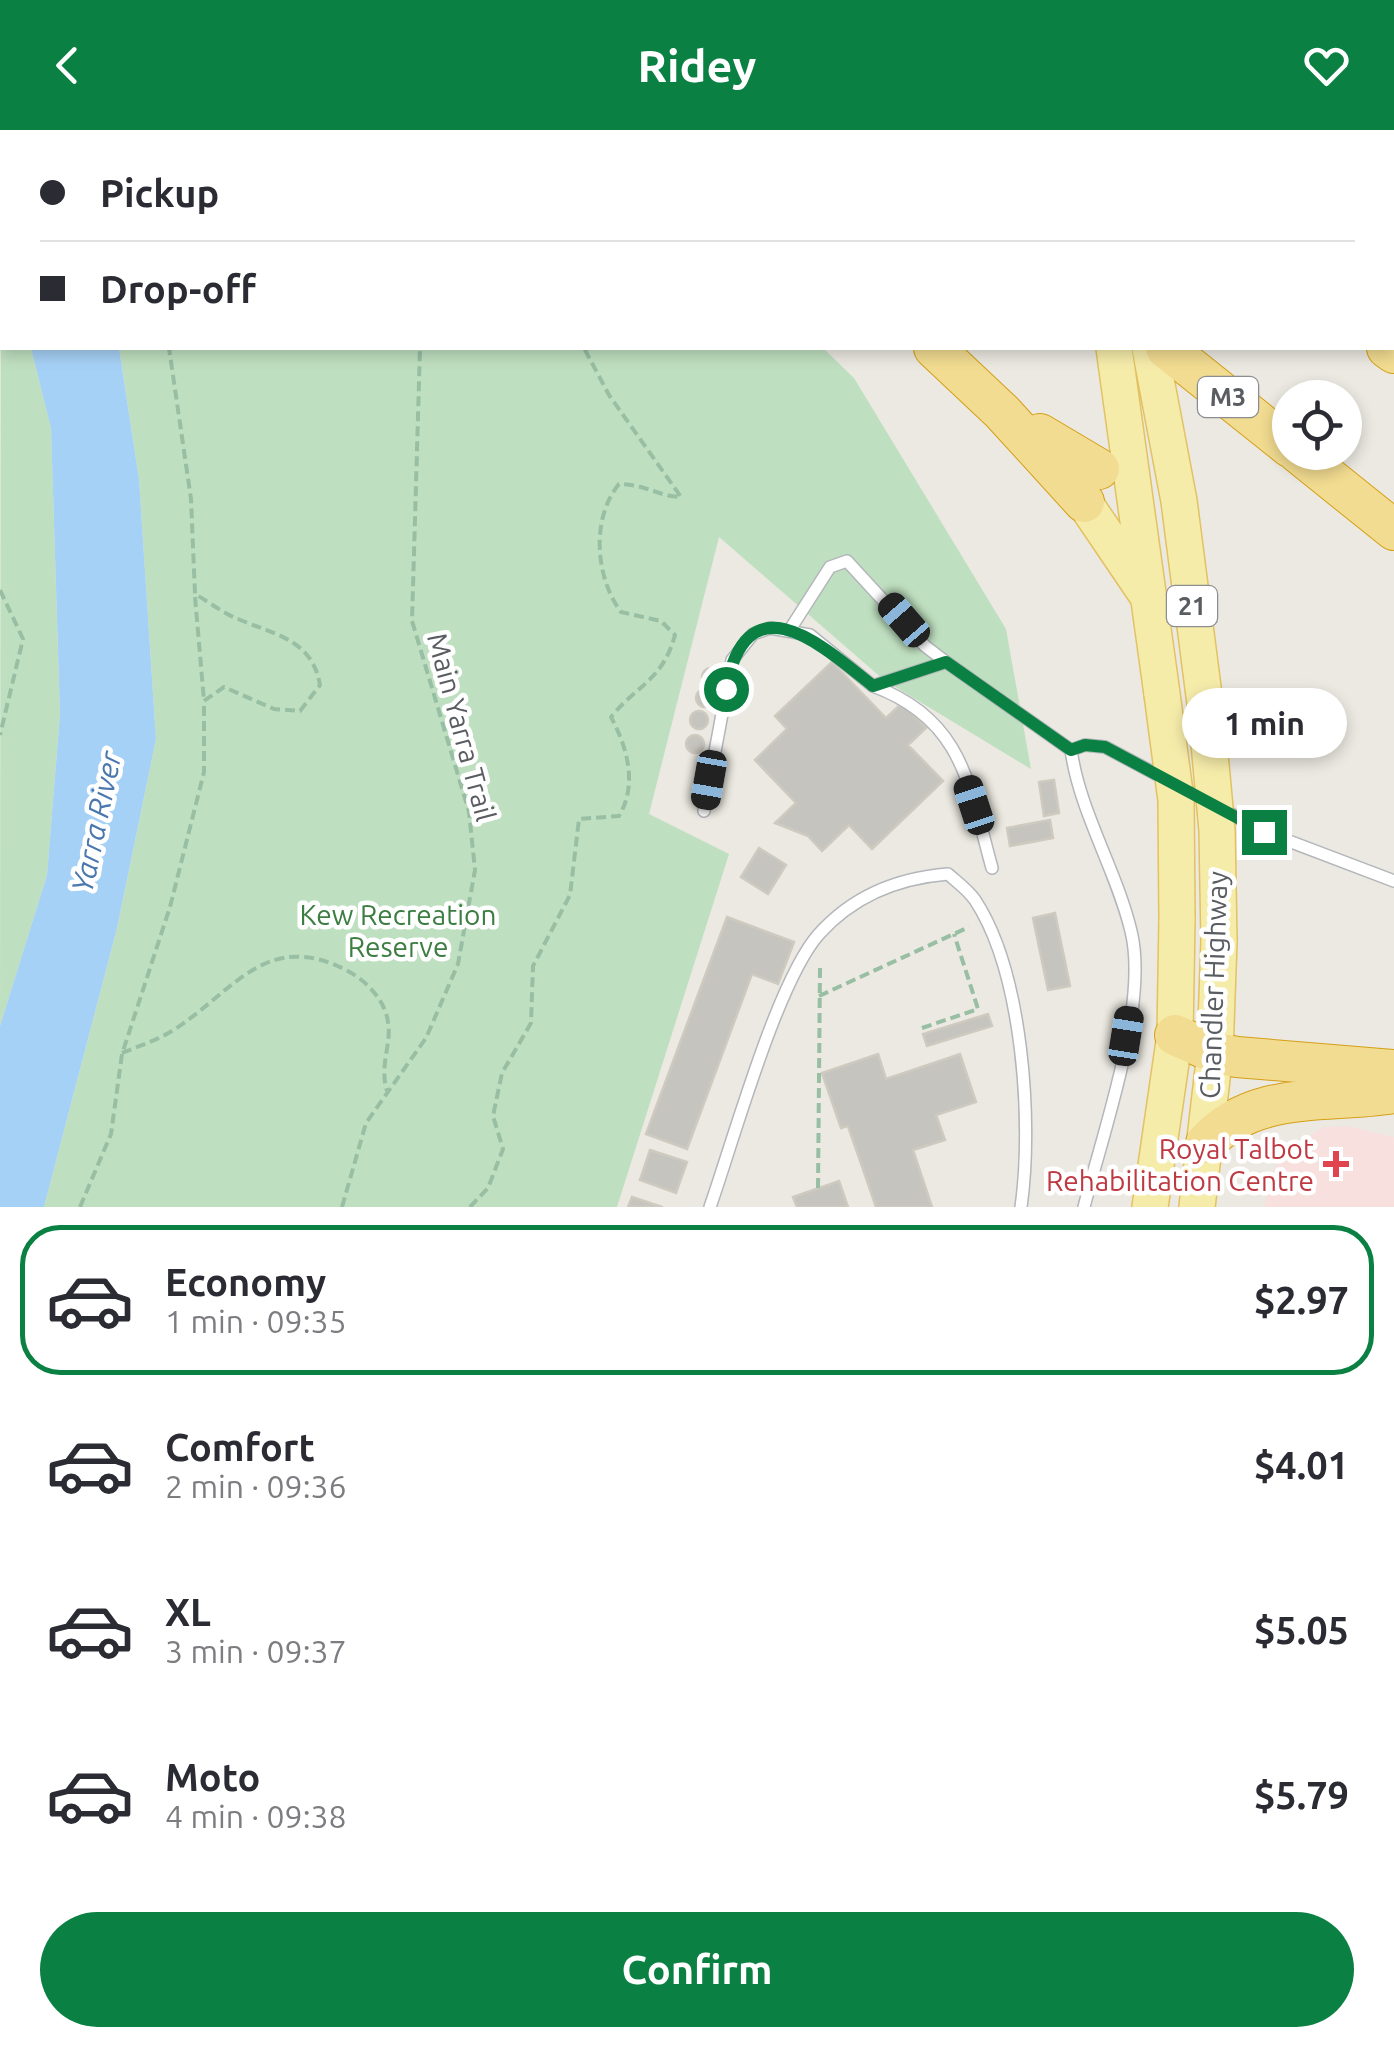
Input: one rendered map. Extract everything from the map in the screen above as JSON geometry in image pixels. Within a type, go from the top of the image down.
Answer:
[{"type":"highway","points":[[936,350],[1002,412],[1118,474]]},
{"type":"highway","name":"M3","points":[[1169,350],[1272,433]]},
{"type":"highway","points":[[1319,470],[1394,530]]},
{"type":"highway","points":[[1175,1034],[1215,1054],[1394,1070]]},
{"type":"highway","points":[[1206,1143],[1224,1124],[1253,1110],[1309,1099],[1394,1093]]},
{"type":"main road","name":"Chandler Highway","points":[[1114,350],[1118,474],[1150,600],[1176,800],[1175,1034],[1150,1207]]},
{"type":"main road","name":"Chandler Highway","points":[[1150,350],[1179,501],[1206,710],[1216,830],[1215,1054],[1197,1207]]},
{"type":"main road","points":[[1150,600],[1118,474],[1158,394]]},
{"type":"lane","points":[[789,632],[830,567],[847,560],[925,646],[1071,750],[1076,781],[1131,931],[1137,969],[1126,1036],[1084,1207]]},
{"type":"lane","points":[[704,811],[732,660],[752,634],[770,628],[810,635],[873,686],[901,696],[934,720],[958,753],[992,868]]},
{"type":"lane","points":[[873,686],[946,662]]},
{"type":"lane","points":[[1071,750],[1085,745],[1105,747],[1264,832],[1394,881]]},
{"type":"lane","points":[[710,1207],[782,1006],[821,932],[853,902],[910,877],[948,874],[974,898],[1000,950],[1025,1096],[1027,1164],[1021,1207]]},
{"type":"path","points":[[80,1207],[111,1134],[122,1054],[170,907],[204,772],[204,702],[190,499],[169,350]]},
{"type":"path","name":"Main Yarra Trail","points":[[342,1207],[366,1124],[426,1038],[458,964],[475,870],[470,812],[412,621],[420,350]]},
{"type":"path","points":[[470,1207],[488,1188],[503,1149],[493,1116],[502,1072],[530,1023],[533,966],[570,895],[579,820],[619,816],[627,802],[625,744],[611,717],[657,674],[668,658],[674,635],[661,620],[621,612],[607,593],[600,540],[604,502],[619,484],[644,484],[668,497],[681,496],[609,395],[585,350]]},
{"type":"path","points":[[0,590],[23,639],[0,735]]},
{"type":"path","points":[[195,594],[237,618],[283,633],[317,665],[320,685],[300,711],[289,713],[224,688],[204,702]]},
{"type":"path","points":[[818,996],[985,920]]},
{"type":"path","points":[[818,1188],[821,932]]},
{"type":"path","points":[[922,1028],[978,1008],[954,934]]},
{"type":"path","points":[[122,1054],[172,1031],[234,980],[280,955],[320,957],[354,974],[376,994],[389,1024],[383,1055],[386,1091]]},
{"type":"shaded area","name":"Royal Talbot Rehabilitation Centre","points":[[1348,1126],[1394,1137],[1394,1207],[1264,1207],[1272,1173],[1282,1154],[1323,1127]]},
{"type":"green space","points":[[1,350],[32,350],[51,427],[60,714],[47,875],[0,1026]]},
{"type":"green space","name":"Kew Recreation Reserve","points":[[119,350],[825,350],[854,378],[1006,629],[1031,769],[884,680],[719,537],[649,814],[729,854],[617,1207],[44,1207],[117,928],[156,739],[139,479]]},
{"type":"water","name":"Yarra River","points":[[32,350],[119,350],[139,479],[156,739],[117,928],[44,1207],[0,1207],[0,1026],[47,875],[60,714],[51,428]]},
{"type":"building","points":[[832,662],[886,718],[902,703],[926,728],[908,745],[943,781],[872,849],[849,825],[822,851],[808,836],[775,823],[796,803],[755,760],[787,729],[775,716]]},
{"type":"building","points":[[711,668],[720,677],[711,686],[702,677]]},
{"type":"building","points":[[705,689],[714,698],[705,707],[696,698]]},
{"type":"building","points":[[699,711],[708,720],[699,729],[690,720]]},
{"type":"building","points":[[695,735],[704,744],[695,753],[686,744]]},
{"type":"building","points":[[1054,780],[1059,813],[1044,816],[1039,782]]},
{"type":"building","points":[[1050,820],[1053,838],[1010,846],[1007,828]]},
{"type":"building","points":[[759,848],[786,865],[768,894],[741,877]]},
{"type":"building","points":[[1055,913],[1070,986],[1048,990],[1033,918]]},
{"type":"building","points":[[727,917],[794,942],[778,984],[752,974],[687,1149],[646,1134]]},
{"type":"building","points":[[988,1014],[992,1026],[927,1046],[923,1034]]},
{"type":"building","points":[[878,1054],[886,1079],[960,1054],[976,1102],[936,1115],[945,1140],[913,1150],[932,1207],[876,1207],[848,1126],[841,1128],[822,1073]]},
{"type":"building","points":[[650,1150],[687,1162],[676,1193],[640,1180]]},
{"type":"building","points":[[839,1181],[848,1207],[797,1207],[793,1197]]},
{"type":"building","points":[[632,1197],[662,1207],[628,1207]]},
{"type":"place","name":"Royal Talbot Rehabilitation Centre","points":[[1336,1164]]},
{"type":"route","points":[[726,689],[732,660],[752,634],[770,628],[810,635],[873,686],[946,662],[1071,750],[1085,745],[1105,747],[1132,765],[1264,832]]}]
